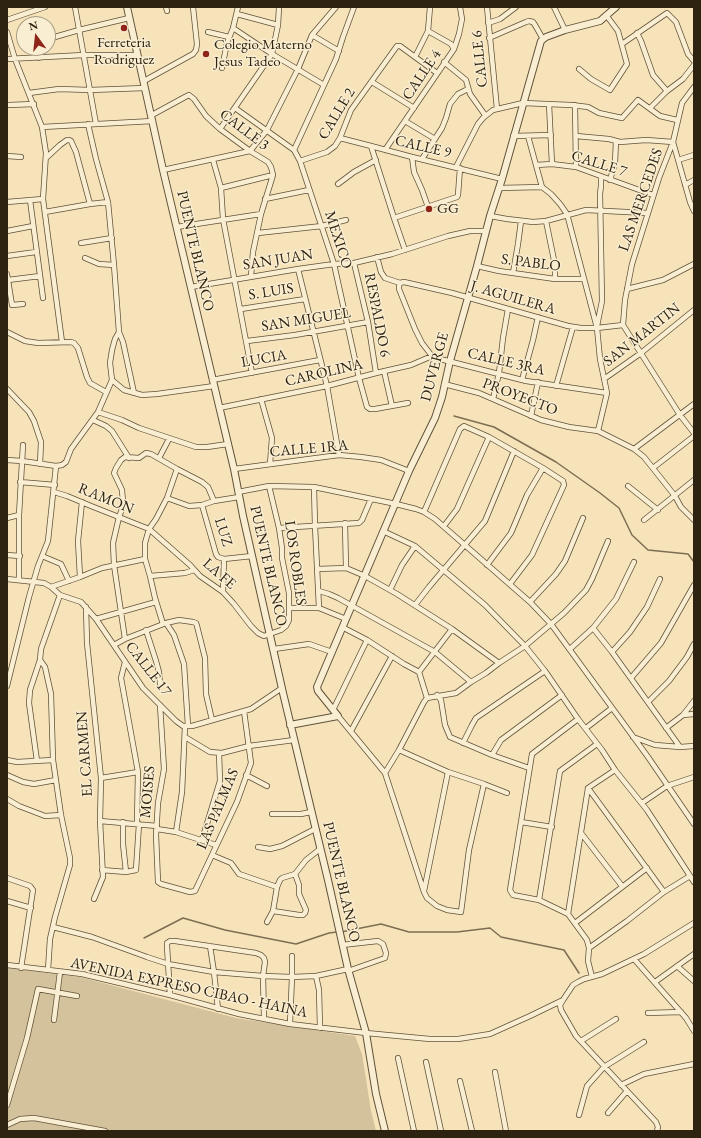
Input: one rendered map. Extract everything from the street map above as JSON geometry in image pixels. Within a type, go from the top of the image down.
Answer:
[{"type":"street","points":[[7,20],[29,10],[45,7]]},
{"type":"street","points":[[75,7],[96,124]]},
{"type":"street","name":"PUENTE BLANCO","points":[[127,7],[190,287],[234,469],[238,495],[290,725],[348,970],[366,1033],[376,1094],[385,1131]]},
{"type":"street","points":[[29,93],[59,89],[90,90],[145,84],[193,54],[196,50],[197,44],[193,7]]},
{"type":"street","points":[[222,68],[238,7]]},
{"type":"street","points":[[220,129],[272,54],[280,7]]},
{"type":"street","points":[[163,170],[250,151],[267,130],[298,69],[312,36],[336,7]]},
{"type":"street","points":[[294,150],[339,51],[354,7]]},
{"type":"street","points":[[430,7],[428,31],[415,57],[438,73]]},
{"type":"street","name":"CALLE 4","points":[[385,150],[454,49],[462,19],[460,7]]},
{"type":"street","name":"CALLE 6","points":[[486,7],[495,110]]},
{"type":"street","points":[[488,23],[500,19],[516,7]]},
{"type":"street","points":[[554,7],[565,30]]},
{"type":"street","points":[[489,38],[529,21],[536,25],[543,39],[565,30],[600,21],[616,7]]},
{"type":"street","points":[[622,44],[668,13],[676,22],[688,54],[694,61]]},
{"type":"street","points":[[237,14],[278,25]]},
{"type":"street","points":[[579,69],[591,79],[610,90],[627,64],[618,31],[606,15]]},
{"type":"street","points":[[56,37],[129,18]]},
{"type":"street","points":[[233,28],[272,54],[324,85]]},
{"type":"street","points":[[428,31],[451,44],[454,49]]},
{"type":"street","points":[[7,32],[15,59],[42,127],[46,158],[43,199],[62,342]]},
{"type":"street","points":[[208,32],[229,37]]},
{"type":"street","points":[[637,33],[653,75],[667,91]]},
{"type":"street","points":[[312,36],[339,51]]},
{"type":"street","name":"DUVERGE","points":[[333,710],[317,687],[409,471],[435,418],[490,216],[540,44],[543,39]]},
{"type":"street","name":"CALLE 2","points":[[300,161],[327,152],[335,146],[340,138],[351,110],[398,45],[415,57]]},
{"type":"street","points":[[7,59],[84,55],[138,55]]},
{"type":"street","points":[[444,62],[466,80],[470,94],[486,115]]},
{"type":"street","points":[[650,108],[667,91],[683,79],[694,65]]},
{"type":"street","points":[[372,82],[414,108]]},
{"type":"street","name":"LAS MERCEDES","points":[[623,324],[625,300],[632,264],[647,213],[673,142],[682,103],[694,87]]},
{"type":"street","points":[[422,159],[442,128],[450,104],[458,94],[468,89]]},
{"type":"street","name":"CALLE 3","points":[[152,118],[185,96],[189,95],[194,99],[206,116],[220,129],[268,162],[273,175]]},
{"type":"street","points":[[394,218],[457,197],[458,168],[478,124],[486,115],[495,110],[523,104],[575,105],[588,107],[599,113],[622,118],[638,100],[660,116],[677,120]]},
{"type":"street","points":[[9,105],[34,104]]},
{"type":"street","points":[[549,104],[552,164]]},
{"type":"street","points":[[575,105],[576,167]]},
{"type":"street","name":"MEXICO","points":[[235,108],[294,150],[300,161],[334,264],[359,378],[367,407],[370,409],[392,406]]},
{"type":"street","points":[[42,127],[96,124],[152,118]]},
{"type":"street","points":[[405,121],[435,139]]},
{"type":"street","points":[[88,124],[108,202],[119,332],[123,342],[134,393],[124,390],[112,380]]},
{"type":"street","points":[[513,136],[551,135]]},
{"type":"street","points":[[528,136],[542,188]]},
{"type":"street","points":[[576,136],[609,139],[620,142],[646,140],[673,142],[694,211]]},
{"type":"street","name":"CALLE 9","points":[[340,138],[502,179]]},
{"type":"street","points":[[46,158],[67,140],[71,141],[76,152],[90,204]]},
{"type":"street","points":[[610,180],[615,163],[616,141]]},
{"type":"street","points":[[371,146],[405,250]]},
{"type":"street","points":[[678,160],[694,155]]},
{"type":"street","points":[[7,156],[21,157]]},
{"type":"street","points":[[412,157],[414,172],[428,206]]},
{"type":"street","points":[[213,160],[221,188],[223,219],[252,372]]},
{"type":"street","points":[[338,184],[354,172],[376,160]]},
{"type":"street","name":"CALLE 7","points":[[536,164],[576,167],[653,195]]},
{"type":"street","points":[[221,188],[273,175]]},
{"type":"street","points":[[251,276],[253,252],[261,214],[273,175]]},
{"type":"street","points":[[597,328],[602,300],[600,194],[602,176]]},
{"type":"street","points":[[685,185],[694,180]]},
{"type":"street","points":[[499,188],[542,188],[551,194],[567,214],[597,328],[600,359],[606,393],[598,431]]},
{"type":"street","points":[[265,199],[309,190]]},
{"type":"street","points":[[7,202],[43,199]]},
{"type":"street","points":[[30,200],[43,298]]},
{"type":"street","points":[[45,212],[108,202]]},
{"type":"street","points":[[490,216],[521,221],[546,221],[586,210],[647,213]]},
{"type":"street","points":[[177,227],[261,214]]},
{"type":"street","points":[[258,233],[322,226],[346,220]]},
{"type":"street","points":[[513,273],[521,221]]},
{"type":"street","points":[[546,221],[555,279]]},
{"type":"street","points":[[7,231],[33,226]]},
{"type":"street","name":"SAN JUAN","points":[[190,287],[298,269],[354,263],[405,250],[448,236],[470,231],[486,231]]},
{"type":"street","points":[[81,243],[112,238]]},
{"type":"street","points":[[7,256],[36,252]]},
{"type":"street","name":"J. AGUILERA","points":[[377,257],[381,272],[385,278],[400,284],[404,282],[573,327],[597,328],[623,324]]},
{"type":"street","points":[[85,258],[99,264],[114,265]]},
{"type":"street","name":"RESPALDO 6","points":[[354,263],[368,322],[376,373]]},
{"type":"street","points":[[627,289],[662,280],[694,264]]},
{"type":"street","name":"S. PABLO","points":[[477,266],[555,279],[583,279]]},
{"type":"street","points":[[298,269],[327,386],[339,455]]},
{"type":"street","points":[[7,274],[12,305],[23,304]]},
{"type":"street","points":[[8,280],[40,276]]},
{"type":"street","points":[[400,284],[399,289],[415,329],[422,343],[432,356]]},
{"type":"street","name":"S. LUIS","points":[[241,310],[305,299]]},
{"type":"street","points":[[493,399],[499,373],[508,309]]},
{"type":"street","name":"SAN MARTIN","points":[[604,379],[641,353],[694,310]]},
{"type":"street","points":[[522,380],[538,317]]},
{"type":"street","name":"SAN MIGUEL","points":[[247,340],[368,322]]},
{"type":"street","points":[[623,324],[680,415],[694,434],[653,468]]},
{"type":"street","points":[[556,386],[573,327]]},
{"type":"street","points":[[7,332],[25,341],[38,343],[74,343],[78,348],[90,383],[106,392]]},
{"type":"street","points":[[7,460],[56,466],[62,465],[66,462],[72,449],[98,412],[112,380],[110,363],[112,350],[119,332]]},
{"type":"street","name":"CALLE 3RA","points":[[432,356],[522,380],[606,393]]},
{"type":"street","name":"CAROLINA","points":[[219,408],[327,386],[411,365],[432,356]]},
{"type":"street","name":"LUCIA","points":[[134,393],[142,395],[158,394],[213,383],[252,372],[320,360]]},
{"type":"street","points":[[384,372],[392,406],[408,403]]},
{"type":"street","points":[[531,416],[538,382]]},
{"type":"street","name":"PROYECTO","points":[[444,384],[479,393],[531,416],[558,424],[598,431],[634,449],[644,457],[675,496],[681,507],[694,520]]},
{"type":"street","points":[[7,389],[29,412],[34,421],[41,442],[40,464]]},
{"type":"street","points":[[261,399],[272,438],[270,464]]},
{"type":"street","points":[[634,449],[694,404]]},
{"type":"street","points":[[98,412],[196,447],[228,444]]},
{"type":"street","points":[[93,420],[106,426],[112,431],[129,458]]},
{"type":"street","points":[[424,512],[462,427],[464,426],[514,451],[563,481],[564,485],[532,555],[510,584]]},
{"type":"street","points":[[444,526],[457,509],[488,437]]},
{"type":"street","points":[[159,458],[169,438]]},
{"type":"street","points":[[19,580],[20,482],[23,445]]},
{"type":"street","points":[[415,605],[485,521],[514,451]]},
{"type":"street","points":[[124,639],[114,565],[113,543],[123,502],[122,490],[114,473],[121,460],[125,457],[139,458],[146,453],[151,454],[202,482],[208,487],[214,501]]},
{"type":"street","name":"CALLE 1RA","points":[[234,469],[339,455],[381,460],[409,471]]},
{"type":"street","points":[[7,686],[34,581],[48,541],[56,466]]},
{"type":"street","points":[[487,565],[511,533],[527,495],[543,468]]},
{"type":"street","points":[[176,832],[182,792],[186,726],[184,664],[174,635],[164,624],[156,602],[145,559],[145,543],[149,529],[167,498],[177,469]]},
{"type":"street","points":[[644,520],[694,480]]},
{"type":"street","points":[[20,482],[55,485]]},
{"type":"street","points":[[167,498],[189,506],[202,505],[269,486],[314,487],[396,504],[424,512],[444,526],[510,584],[551,624],[694,824]]},
{"type":"street","name":"LOS ROBLES","points":[[269,486],[279,528],[290,608],[289,620],[286,626],[281,630],[270,634]]},
{"type":"street","points":[[628,486],[658,510]]},
{"type":"street","points":[[314,487],[319,608]]},
{"type":"street","name":"RAMON","points":[[54,492],[149,529]]},
{"type":"street","points":[[279,528],[361,522],[371,499]]},
{"type":"street","points":[[80,577],[78,541],[82,502]]},
{"type":"street","name":"LUZ","points":[[202,505],[218,557],[224,559],[252,556]]},
{"type":"street","points":[[7,518],[19,516]]},
{"type":"street","points":[[530,602],[556,574],[565,561],[583,518]]},
{"type":"street","points":[[345,523],[346,568]]},
{"type":"street","name":"LA FE","points":[[149,529],[190,565],[200,576],[223,592],[258,634],[264,636],[270,634]]},
{"type":"street","points":[[383,532],[415,546],[485,605],[525,646],[545,671],[615,770],[642,803],[694,882]]},
{"type":"street","points":[[385,773],[427,698],[456,693],[525,646],[564,613],[586,590],[608,541]]},
{"type":"street","points":[[390,590],[402,564],[415,546]]},
{"type":"street","points":[[7,555],[20,556]]},
{"type":"street","points":[[42,556],[61,564],[69,581]]},
{"type":"street","points":[[51,587],[102,568],[145,559]]},
{"type":"street","points":[[223,592],[224,559]]},
{"type":"street","points":[[570,649],[593,628],[616,599],[634,562]]},
{"type":"street","points":[[317,568],[346,568],[365,576],[415,605],[452,629],[499,663]]},
{"type":"street","points":[[150,576],[185,573],[194,570]]},
{"type":"street","name":"CALLE 17","points":[[7,579],[44,583],[60,595],[81,602],[96,619],[143,688],[176,722],[186,726]]},
{"type":"street","points":[[612,652],[630,632],[647,607],[660,579]]},
{"type":"street","points":[[630,678],[661,643],[694,585]]},
{"type":"street","points":[[319,592],[338,598],[435,652],[471,682]]},
{"type":"street","points":[[37,761],[29,703],[30,690],[40,660],[41,649],[60,595]]},
{"type":"street","points":[[96,619],[156,602]]},
{"type":"street","name":"EL CARMEN","points":[[86,607],[87,643],[101,778],[100,821],[103,877],[94,899]]},
{"type":"street","points":[[290,608],[319,608],[346,619]]},
{"type":"street","points":[[114,645],[124,639],[164,624],[179,620],[193,622],[198,626],[205,658],[206,694],[212,720]]},
{"type":"street","points":[[342,627],[367,640],[420,672],[427,698]]},
{"type":"street","points":[[593,628],[680,747]]},
{"type":"street","points":[[420,672],[452,629]]},
{"type":"street","points":[[146,630],[159,672],[160,684]]},
{"type":"street","points":[[367,640],[333,710],[385,773],[424,892],[427,898],[437,906],[447,910],[461,912],[469,850],[484,784]]},
{"type":"street","points":[[274,650],[309,644],[332,652]]},
{"type":"street","points":[[648,702],[669,681],[687,657],[694,644]]},
{"type":"street","points":[[351,731],[392,656]]},
{"type":"street","points":[[40,660],[45,667],[51,694],[53,760],[61,815],[70,858],[70,865],[50,939],[48,970]]},
{"type":"street","points":[[102,870],[126,872],[137,868],[138,772],[121,678],[125,662]]},
{"type":"street","points":[[464,743],[476,718],[545,671]]},
{"type":"street","points":[[186,726],[192,726],[251,709],[282,688]]},
{"type":"street","points":[[438,695],[441,700],[445,725],[450,737],[492,755],[529,768]]},
{"type":"street","points":[[492,755],[500,740],[562,695]]},
{"type":"street","points":[[666,728],[683,715],[694,701]]},
{"type":"street","name":"MOISES","points":[[160,705],[164,769],[158,803],[158,882],[190,892],[195,891]]},
{"type":"street","points":[[586,728],[612,708]]},
{"type":"street","name":"LAS PALMAS","points":[[195,891],[237,802],[251,764],[244,711]]},
{"type":"street","points":[[683,715],[694,714]]},
{"type":"street","points":[[290,725],[338,716]]},
{"type":"street","points":[[578,719],[532,754],[510,890],[513,895],[539,900],[568,914],[587,940],[589,948],[588,961],[592,977]]},
{"type":"street","points":[[185,737],[210,752],[219,753],[249,746],[294,740]]},
{"type":"street","points":[[633,737],[655,745],[680,747],[694,746]]},
{"type":"street","points":[[539,900],[560,771],[597,744]]},
{"type":"street","points":[[399,750],[448,772],[507,793]]},
{"type":"street","points":[[202,840],[220,781],[219,753]]},
{"type":"street","points":[[7,760],[17,762],[53,760]]},
{"type":"street","points":[[568,914],[588,788],[615,770]]},
{"type":"street","points":[[101,778],[138,772]]},
{"type":"street","points":[[424,892],[448,772]]},
{"type":"street","points":[[7,775],[23,782],[34,784],[56,780]]},
{"type":"street","points":[[246,775],[267,786]]},
{"type":"street","points":[[642,803],[667,786],[694,778]]},
{"type":"street","points":[[588,788],[664,892]]},
{"type":"street","points":[[7,799],[19,806],[45,816],[61,815]]},
{"type":"street","points":[[272,814],[302,814],[311,812]]},
{"type":"street","points":[[100,821],[123,822],[157,827],[216,845]]},
{"type":"street","points":[[123,822],[123,844],[126,872]]},
{"type":"street","points":[[521,822],[552,827]]},
{"type":"street","points":[[258,847],[270,849],[282,846],[315,828]]},
{"type":"street","points":[[581,833],[622,886]]},
{"type":"street","points":[[267,922],[273,911],[278,887],[282,878],[295,874],[306,860],[320,849]]},
{"type":"street","points":[[212,855],[231,863],[239,874],[278,887]]},
{"type":"street","points":[[575,922],[647,868]]},
{"type":"street","points":[[273,911],[299,915],[303,915],[305,913],[306,910],[299,894],[295,874]]},
{"type":"street","points":[[589,948],[664,892],[690,876]]},
{"type":"street","points":[[7,878],[30,886],[33,890],[21,968]]},
{"type":"street","points":[[7,903],[31,908]]},
{"type":"street","points":[[663,1131],[657,1129],[656,1122],[576,1036],[561,1010],[560,1005],[573,985],[584,979],[602,974],[644,954],[694,923]]},
{"type":"street","points":[[53,927],[92,937],[147,958],[168,964],[214,972],[263,976],[316,976],[348,970],[385,958],[386,953],[383,944],[378,941],[342,945]]},
{"type":"street","points":[[170,995],[167,943],[175,941],[256,952],[264,958],[265,962],[263,976],[264,1018]]},
{"type":"street","points":[[210,946],[218,1008]]},
{"type":"street","points":[[655,982],[694,954]]},
{"type":"street","points":[[290,1024],[292,956]]},
{"type":"street","points":[[634,959],[681,1012],[694,1031]]},
{"type":"street","name":"AVENIDA EXPRESO CIBAO - HAINA","points":[[7,966],[82,974],[170,995],[239,1014],[290,1024],[366,1033],[430,1038],[458,1039],[490,1034],[562,1000]]},
{"type":"street","points":[[677,966],[694,981]]},
{"type":"street","points":[[54,1020],[60,972]]},
{"type":"street","points":[[316,976],[319,990],[320,1028]]},
{"type":"street","points":[[7,1105],[27,1038],[36,991],[40,989],[77,996]]},
{"type":"street","points":[[648,1013],[681,1012]]},
{"type":"street","points":[[581,1041],[616,1019]]},
{"type":"street","points":[[578,1115],[587,1086],[604,1067],[644,1042]]},
{"type":"street","points":[[398,1058],[414,1131]]},
{"type":"street","points":[[426,1062],[441,1131]]},
{"type":"street","points":[[622,1085],[644,1074],[694,1064]]},
{"type":"street","points":[[495,1072],[506,1131]]},
{"type":"street","points":[[460,1081],[472,1131]]},
{"type":"street","points":[[608,1113],[627,1091]]},
{"type":"street","points":[[7,1124],[20,1118],[34,1118],[105,1131]]},
{"type":"shaded area","points":[[7,968],[80,977],[236,1018],[355,1036],[362,1054],[371,1111],[376,1131],[7,1131]]},
{"type":"waterway","points":[[454,416],[494,427],[556,462],[619,508],[632,535],[648,550],[688,554],[694,562]]},
{"type":"waterway","points":[[144,938],[183,918],[225,930],[296,944],[329,933],[337,932]]},
{"type":"waterway","points":[[341,932],[381,924],[409,932],[457,932],[490,928],[501,937],[564,950],[579,973]]},
{"type":"place","name":"Ferreteria Rodriguez","points":[[124,28]]},
{"type":"place","name":"Colegio Materno Jesus Tadeo","points":[[206,54]]},
{"type":"place","name":"GG","points":[[429,209]]}]
